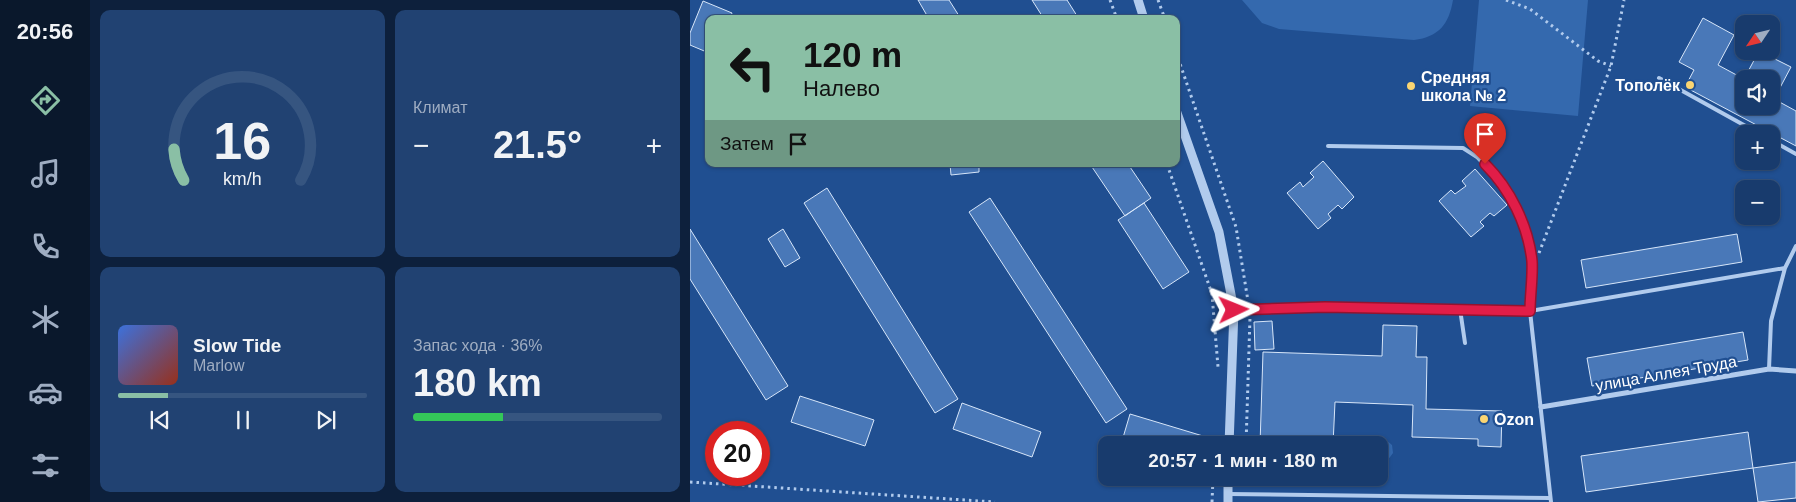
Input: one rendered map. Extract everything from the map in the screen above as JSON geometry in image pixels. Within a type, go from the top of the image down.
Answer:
[{"type":"street","points":[[1138,0],[1143,15]]},
{"type":"street","points":[[1180,121],[1219,232],[1234,310],[1229,436]]},
{"type":"street","name":"улица Аллея Труда","points":[[1541,407],[1769,369],[1796,371]]},
{"type":"lane","points":[[1659,78],[1744,125]]},
{"type":"lane","points":[[1780,145],[1796,154]]},
{"type":"lane","points":[[1228,498],[1551,500],[1530,311],[1532,260],[1522,222],[1505,187],[1478,157],[1463,148],[1328,146]]},
{"type":"lane","points":[[1769,369],[1771,321],[1785,268],[1796,246]]},
{"type":"lane","points":[[1234,310],[1325,307],[1530,311],[1785,268]]},
{"type":"lane","points":[[1460,310],[1465,343]]},
{"type":"path","points":[[1110,0],[1116,15]]},
{"type":"path","points":[[1158,0],[1164,15]]},
{"type":"path","points":[[1506,0],[1530,9],[1598,61],[1611,66]]},
{"type":"path","points":[[1532,260],[1540,252],[1611,66],[1624,0]]},
{"type":"path","points":[[1168,167],[1212,294],[1218,374]]},
{"type":"path","points":[[690,482],[995,502]]},
{"type":"path","points":[[1212,502],[1213,486]]},
{"type":"shaded area","points":[[1242,0],[1453,0],[1449,16],[1441,28],[1430,36],[1414,40],[1279,29],[1262,23]]},
{"type":"shaded area","points":[[1479,0],[1588,0],[1578,116],[1470,106]]},
{"type":"shaded area","points":[[1388,442],[1392,445],[1393,453],[1389,458]]},
{"type":"building","points":[[918,0],[949,0],[958,15],[927,15]]},
{"type":"building","points":[[1032,0],[1067,0],[1076,15],[1041,15]]},
{"type":"building","points":[[703,1],[732,13],[731,15],[705,15],[705,51],[690,45],[690,33]]},
{"type":"building","points":[[1703,18],[1734,35],[1718,65],[1735,74],[1735,114],[1685,87],[1694,70],[1679,62]]},
{"type":"building","points":[[1754,60],[1777,60],[1791,67],[1780,88],[1780,70],[1749,70]]},
{"type":"building","points":[[1780,102],[1796,111],[1796,146],[1780,137],[1780,125],[1756,125],[1738,115],[1780,115]]},
{"type":"building","points":[[1323,161],[1354,197],[1342,209],[1338,205],[1328,214],[1331,218],[1318,229],[1287,193],[1300,182],[1303,187],[1314,177],[1310,173]]},
{"type":"building","points":[[950,167],[979,167],[979,172],[951,175]]},
{"type":"building","points":[[1092,167],[1130,167],[1151,198],[1125,216]]},
{"type":"building","points":[[1475,169],[1507,205],[1494,216],[1490,213],[1480,222],[1484,226],[1471,237],[1439,201],[1451,190],[1455,194],[1466,186],[1462,181]]},
{"type":"building","points":[[827,188],[958,399],[935,413],[804,203]]},
{"type":"building","points":[[990,198],[1127,409],[1106,423],[969,212]]},
{"type":"building","points":[[1144,203],[1189,272],[1163,289],[1118,220]]},
{"type":"building","points":[[690,229],[788,386],[766,400],[690,279]]},
{"type":"building","points":[[783,229],[800,258],[785,267],[768,239]]},
{"type":"building","points":[[1737,234],[1742,262],[1586,288],[1581,260]]},
{"type":"building","points":[[1272,321],[1274,349],[1255,350],[1254,322]]},
{"type":"building","points":[[1383,325],[1417,326],[1416,357],[1427,357],[1426,409],[1502,411],[1501,447],[1478,446],[1478,439],[1412,437],[1413,405],[1335,402],[1333,436],[1260,436],[1263,352],[1382,356]]},
{"type":"building","points":[[1743,332],[1748,360],[1592,386],[1587,358]]},
{"type":"building","points":[[800,396],[874,420],[865,446],[791,422]]},
{"type":"building","points":[[962,403],[1041,432],[1032,457],[953,429]]},
{"type":"building","points":[[1130,414],[1203,436],[1123,436]]},
{"type":"building","points":[[1748,432],[1753,468],[1586,492],[1581,456]]},
{"type":"building","points":[[1796,462],[1796,498],[1758,502],[1753,468]]},
{"type":"place","name":"Тополёк","points":[[1690,85]]},
{"type":"place","name":"Средняя школа № 2","points":[[1411,86]]},
{"type":"place","name":"Ozon","points":[[1484,419]]},
{"type":"route","points":[[1234,310],[1325,307],[1530,311],[1532,260],[1522,222],[1505,187],[1485,164]]}]
